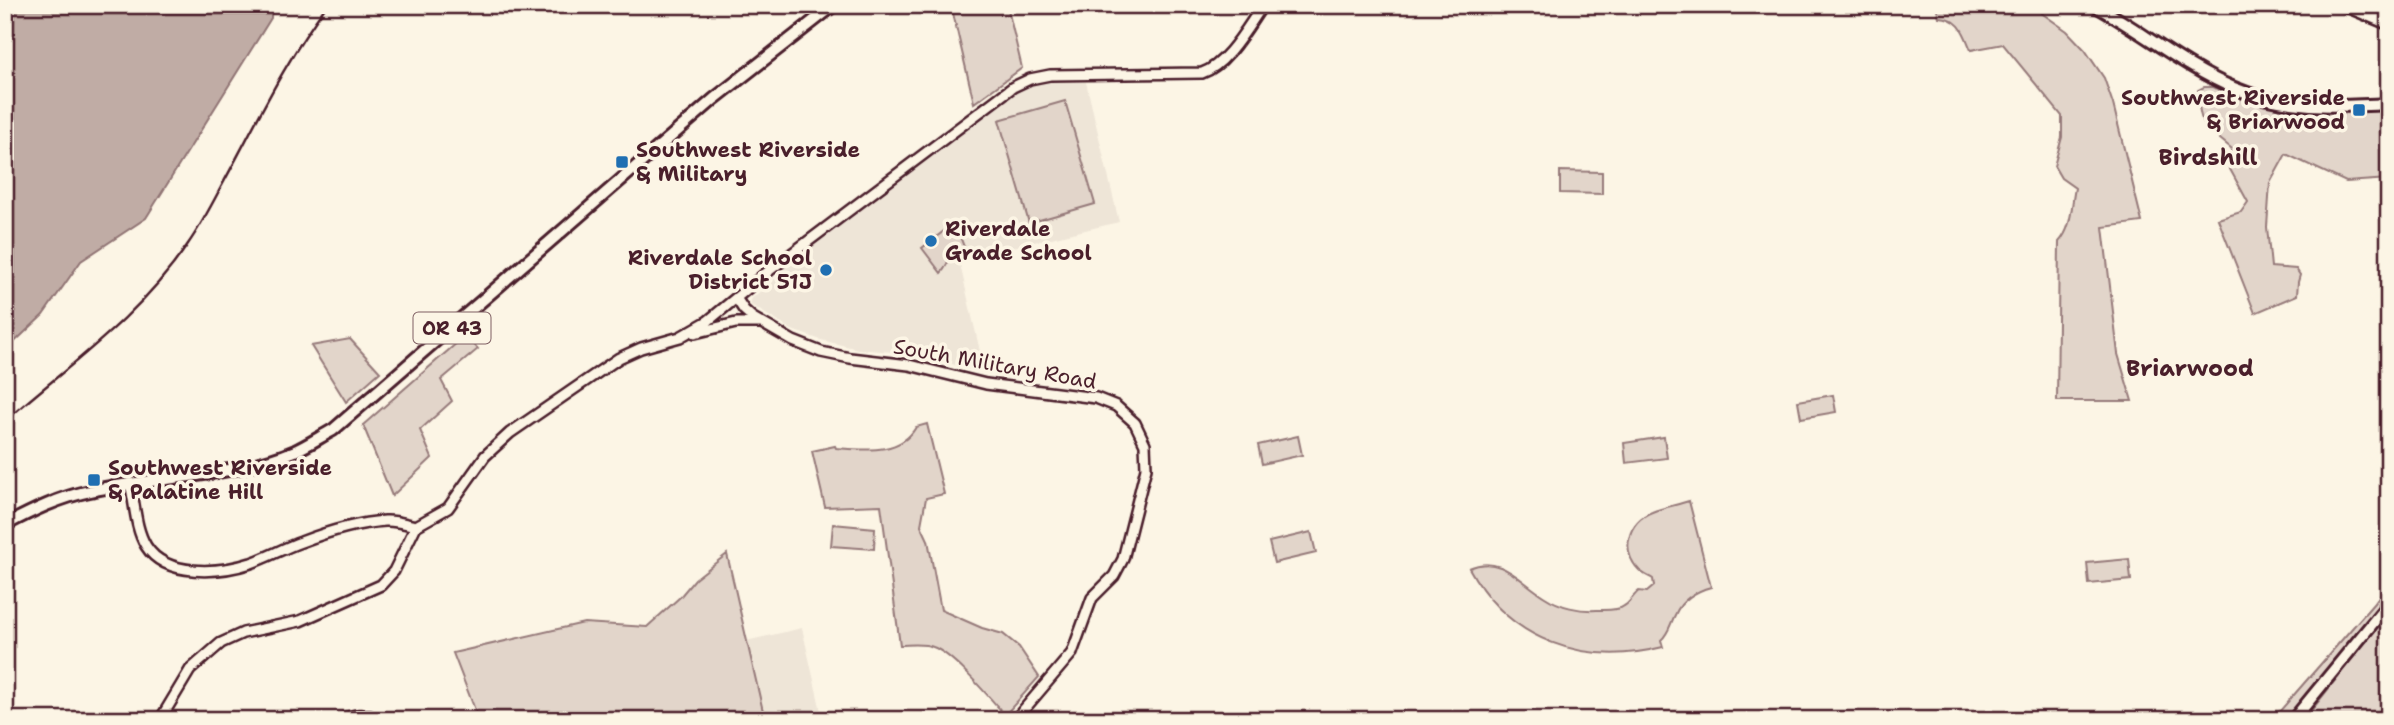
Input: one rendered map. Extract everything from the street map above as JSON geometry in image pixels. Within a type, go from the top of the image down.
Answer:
[{"type":"main road","name":"OR 43","points":[[5,525],[53,502],[87,491],[254,463],[297,450],[332,430],[705,106],[834,5]]},
{"type":"main road","points":[[2094,5],[2202,71],[2250,93],[2311,105],[2389,104]]},
{"type":"main road","points":[[2293,720],[2389,603]]},
{"type":"street","points":[[160,720],[185,676],[209,651],[234,636],[300,621],[381,584],[394,571],[416,526],[448,508],[485,456],[510,433],[619,358],[680,337],[708,321],[776,265],[1013,87],[1030,79],[1051,75],[1202,73],[1214,68],[1222,60],[1263,5]]},
{"type":"street","name":"South Military Road","points":[[736,298],[747,313],[763,324],[809,348],[834,355],[909,365],[986,384],[1096,398],[1116,406],[1135,423],[1144,444],[1146,468],[1123,559],[1114,576],[1092,598],[1072,653],[1015,720]]},
{"type":"street","name":"South Military Road","points":[[680,337],[736,323],[763,324]]},
{"type":"street","points":[[130,483],[141,536],[146,545],[160,560],[186,569],[211,570],[250,564],[314,538],[379,521],[398,521],[416,526]]},
{"type":"street","points":[[339,720],[361,714],[377,720]]},
{"type":"shaded area","points":[[5,5],[271,5],[271,18],[146,218],[81,261],[43,315],[5,351]]},
{"type":"shaded area","points":[[961,5],[1007,5],[1022,68],[974,103],[952,9]]},
{"type":"shaded area","points":[[1936,5],[2030,5],[2067,31],[2085,50],[2104,78],[2142,222],[2103,227],[2118,354],[2132,401],[2057,401],[2059,242],[2069,224],[2075,188],[2061,178],[2054,166],[2062,137],[2062,116],[2003,44],[1971,50],[1957,23],[1939,17]]},
{"type":"shaded area","name":"Riverdale Grade School","points":[[1031,82],[1086,82],[1119,222],[959,260],[985,373],[915,354],[858,349],[821,340],[792,330],[751,305],[750,300],[776,278],[778,273]]},
{"type":"shaded area","points":[[2204,87],[2271,105],[2307,111],[2389,110],[2389,179],[2346,182],[2286,154],[2270,183],[2267,227],[2271,267],[2296,269],[2300,275],[2297,295],[2255,313],[2218,219],[2241,212],[2248,202],[2226,162],[2232,149],[2209,130],[2202,119],[2198,90]]},
{"type":"shaded area","points":[[1065,101],[1095,204],[1029,223],[999,120]]},
{"type":"shaded area","points":[[1560,171],[1602,172],[1602,194],[1560,193]]},
{"type":"shaded area","points":[[953,224],[964,247],[951,258],[941,273],[922,248]]},
{"type":"shaded area","points":[[466,335],[478,349],[441,380],[452,401],[420,430],[432,458],[392,496],[363,425]]},
{"type":"shaded area","points":[[350,339],[380,372],[346,402],[311,346]]},
{"type":"shaded area","points":[[1833,395],[1836,412],[1801,418],[1798,401]]},
{"type":"shaded area","points":[[927,424],[944,494],[926,498],[921,525],[928,540],[941,610],[1003,634],[1019,647],[1039,677],[1005,715],[971,677],[941,651],[925,645],[900,645],[881,505],[825,507],[812,451],[835,446],[881,449],[901,442],[916,427]]},
{"type":"shaded area","points":[[1298,436],[1302,455],[1262,464],[1258,445]]},
{"type":"shaded area","points":[[1664,437],[1667,458],[1626,463],[1624,443]]},
{"type":"shaded area","points":[[1689,501],[1711,587],[1695,594],[1681,605],[1661,640],[1663,647],[1605,653],[1577,650],[1551,642],[1527,630],[1505,614],[1469,568],[1480,565],[1501,567],[1551,600],[1570,608],[1618,609],[1626,605],[1639,591],[1647,592],[1654,586],[1653,579],[1639,570],[1633,562],[1628,546],[1632,529],[1644,516],[1652,512]]},
{"type":"shaded area","points":[[833,524],[875,528],[874,549],[831,546]]},
{"type":"shaded area","points":[[1311,532],[1316,553],[1274,563],[1269,542]]},
{"type":"shaded area","points":[[727,554],[765,720],[628,720],[624,716],[620,720],[479,720],[453,653],[584,623],[647,627],[680,597],[695,579]]},
{"type":"shaded area","points":[[2129,559],[2131,580],[2089,584],[2087,563]]},
{"type":"shaded area","points":[[2389,583],[2389,594],[2288,720],[2272,720],[2374,603]]},
{"type":"shaded area","points":[[2389,612],[2389,720],[2304,720]]},
{"type":"shaded area","points":[[802,628],[823,720],[765,720],[746,641]]},
{"type":"railway","points":[[5,421],[126,317],[169,270],[201,224],[283,72],[327,5]]},
{"type":"railway","points":[[2327,5],[2389,31]]},
{"type":"place","name":"Southwest Riverside & Briarwood","points":[[2359,110]]},
{"type":"place","name":"Southwest Riverside & Military","points":[[622,162]]},
{"type":"place","name":"Riverdale Grade School","points":[[931,241]]},
{"type":"place","name":"Riverdale School District 51J","points":[[826,270]]},
{"type":"place","name":"Southwest Riverside & Palatine Hill","points":[[94,480]]},
{"type":"district","name":"Birdshill","points":[[2208,157]]},
{"type":"district","name":"Briarwood","points":[[2190,368]]}]
